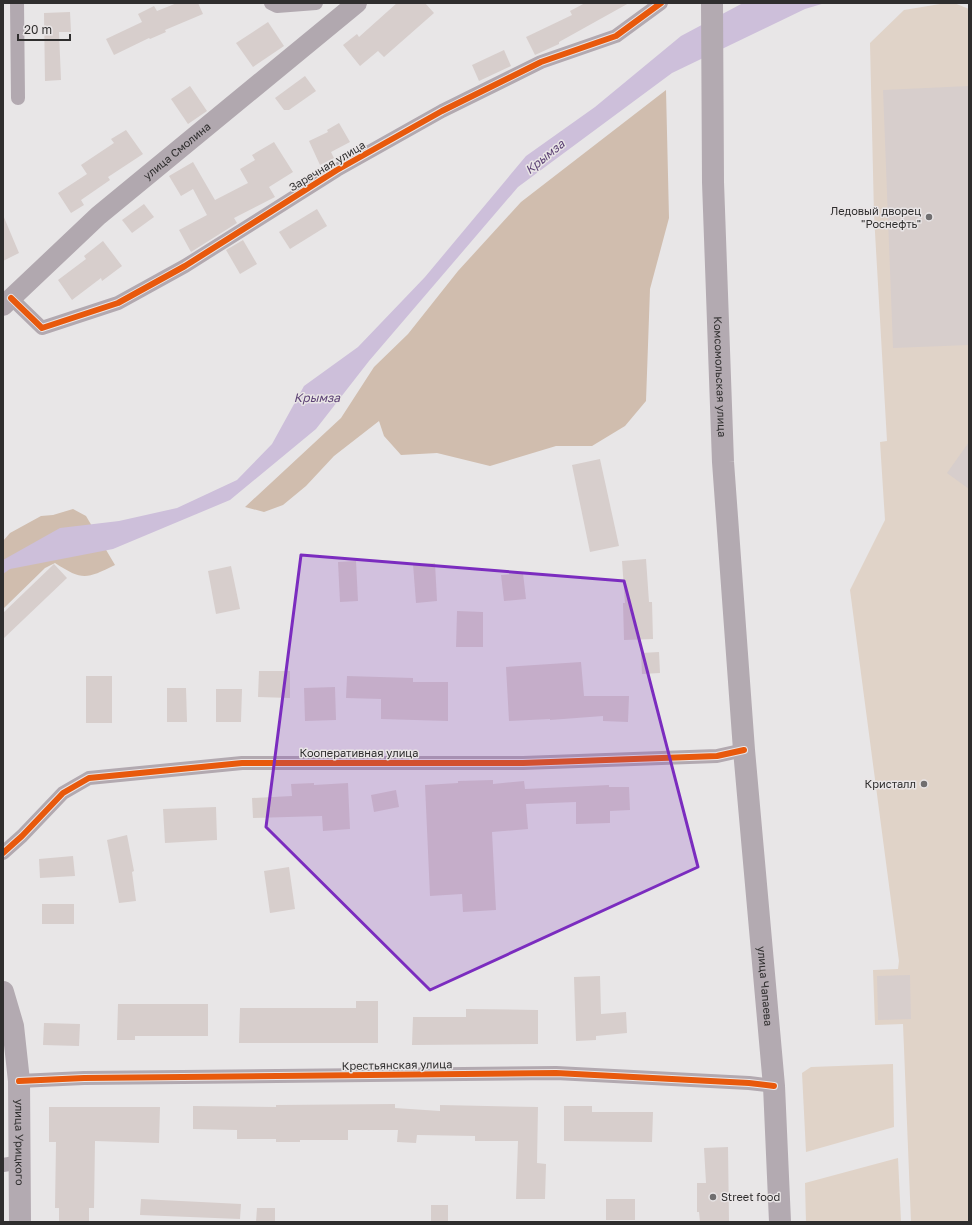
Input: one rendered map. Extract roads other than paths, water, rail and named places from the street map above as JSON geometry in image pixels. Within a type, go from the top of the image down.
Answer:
[{"type":"main road","name":"Комсомольская улица","points":[[712,3],[713,182],[723,462],[744,750]]},
{"type":"main road","name":"улица Чапаева","points":[[744,750],[774,1086],[780,1222]]},
{"type":"main road","name":"улица Урицкого","points":[[3,992],[13,1026],[19,1081],[12,1164],[20,1222]]},
{"type":"street","points":[[16,3],[18,98]]},
{"type":"street","points":[[271,3],[277,6],[316,3]]},
{"type":"street","name":"улица Смолина","points":[[7,302],[98,216],[357,3]]},
{"type":"street","name":"Заречная улица","points":[[7,302],[42,328],[118,304],[185,266],[337,170],[442,111],[540,62],[616,36],[661,3]]},
{"type":"street","name":"Кооперативная улица","points":[[3,853],[22,836],[63,793],[89,778],[242,763],[523,763],[717,756],[744,750]]},
{"type":"street","name":"Крестьянская улица","points":[[19,1081],[84,1078],[556,1074],[774,1086]]},
{"type":"water","name":"Крымза","points":[[743,3],[825,3],[805,9],[672,73],[518,187],[369,361],[316,429],[230,500],[113,549],[10,569],[3,574],[3,560],[60,528],[119,521],[177,508],[237,480],[272,444],[304,386],[358,347],[425,277],[526,156],[595,107],[681,36]]},
{"type":"place","name":"Ледовый дворец \"Роснефть\"","points":[[929,217]]},
{"type":"place","name":"Кристалл","points":[[924,784]]},
{"type":"place","name":"Street food","points":[[713,1197]]}]
